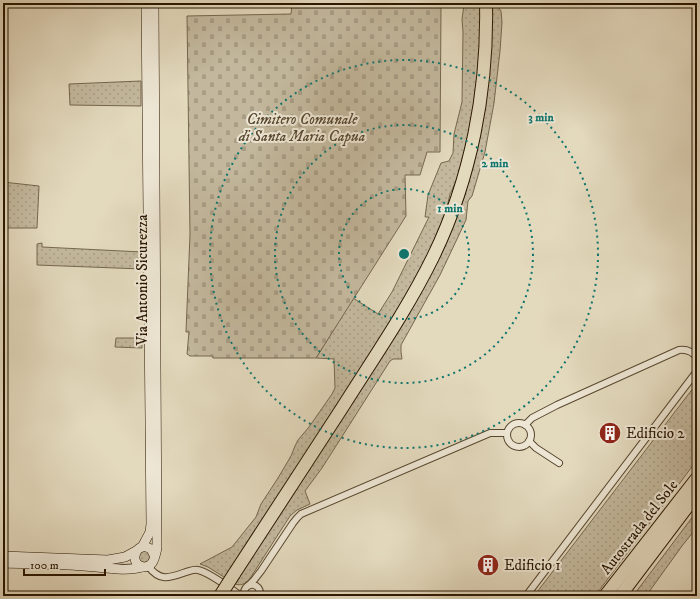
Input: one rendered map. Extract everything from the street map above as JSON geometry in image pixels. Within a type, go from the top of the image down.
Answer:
[{"type":"highway","points":[[220,596],[389,334],[433,257],[468,163],[474,137],[484,66],[486,4]]},
{"type":"highway","name":"Autostrada del Sole","points":[[605,596],[697,478]]},
{"type":"highway","name":"Autostrada del Sole","points":[[620,596],[697,494]]},
{"type":"street","name":"Via Antonio Sicurezza","points":[[139,549],[150,532],[151,524],[151,3]]},
{"type":"street","name":"Via Antonio Sicurezza","points":[[145,566],[152,564],[157,548],[151,3]]},
{"type":"street","points":[[525,425],[532,418],[557,405],[679,350],[688,351],[697,358]]},
{"type":"street","points":[[526,596],[697,371]]},
{"type":"street","points":[[518,423],[525,425],[530,430],[529,441],[523,446],[515,446],[510,443],[507,433],[511,426],[518,423]]},
{"type":"street","points":[[230,589],[241,589],[254,580],[292,524],[302,514],[490,433],[507,433]]},
{"type":"street","points":[[529,441],[536,448],[559,463]]},
{"type":"street","points":[[3,556],[108,560],[125,558],[145,547],[151,549],[154,555]]},
{"type":"street","points":[[139,549],[135,560],[155,575],[168,577],[192,570],[200,570],[242,596],[246,586]]},
{"type":"street","points":[[3,563],[72,565],[125,569],[145,566]]},
{"type":"street","points":[[260,593],[259,582],[261,571]]},
{"type":"street","points":[[246,586],[254,584],[260,593]]},
{"type":"green space","name":"Cimitero Comunale di Santa Maria Capua","points":[[292,4],[441,5],[440,152],[427,152],[420,175],[405,175],[406,216],[316,358],[213,358],[212,356],[190,356],[187,354],[189,332],[186,332],[190,235],[187,16],[291,14]]},
{"type":"green space","points":[[492,4],[498,7],[501,11],[502,22],[494,103],[485,152],[472,196],[468,201],[466,220],[440,275],[401,345],[402,359],[393,359],[390,361],[322,468],[305,491],[310,504],[297,510],[290,516],[249,580],[246,583],[239,585],[235,584],[318,455],[460,209],[465,195],[491,49]]},
{"type":"green space","points":[[464,5],[482,5],[477,93],[460,173],[450,194],[444,220],[411,290],[227,579],[208,567],[200,564],[232,547],[256,517],[261,504],[291,456],[298,440],[309,427],[335,388],[334,359],[316,358],[353,298],[378,314],[392,292],[429,217],[425,217],[428,195],[441,163],[449,161],[453,153],[454,134],[462,102],[462,19]]},
{"type":"green space","points":[[141,81],[141,106],[70,105],[69,84]]},
{"type":"green space","points":[[3,182],[39,186],[37,228],[3,228]]},
{"type":"green space","points":[[42,243],[42,247],[142,252],[142,269],[37,265],[37,244]]},
{"type":"green space","points":[[116,338],[142,338],[142,348],[115,347]]},
{"type":"green space","points":[[697,383],[697,460],[595,596],[534,596]]},
{"type":"green space","points":[[697,511],[697,527],[646,596],[633,596]]},
{"type":"green space","points":[[148,551],[151,559],[146,563],[140,561],[138,555],[140,552]]},
{"type":"place","name":"Edificio 2","points":[[610,433]]},
{"type":"place","name":"Edificio 1","points":[[488,565]]}]
